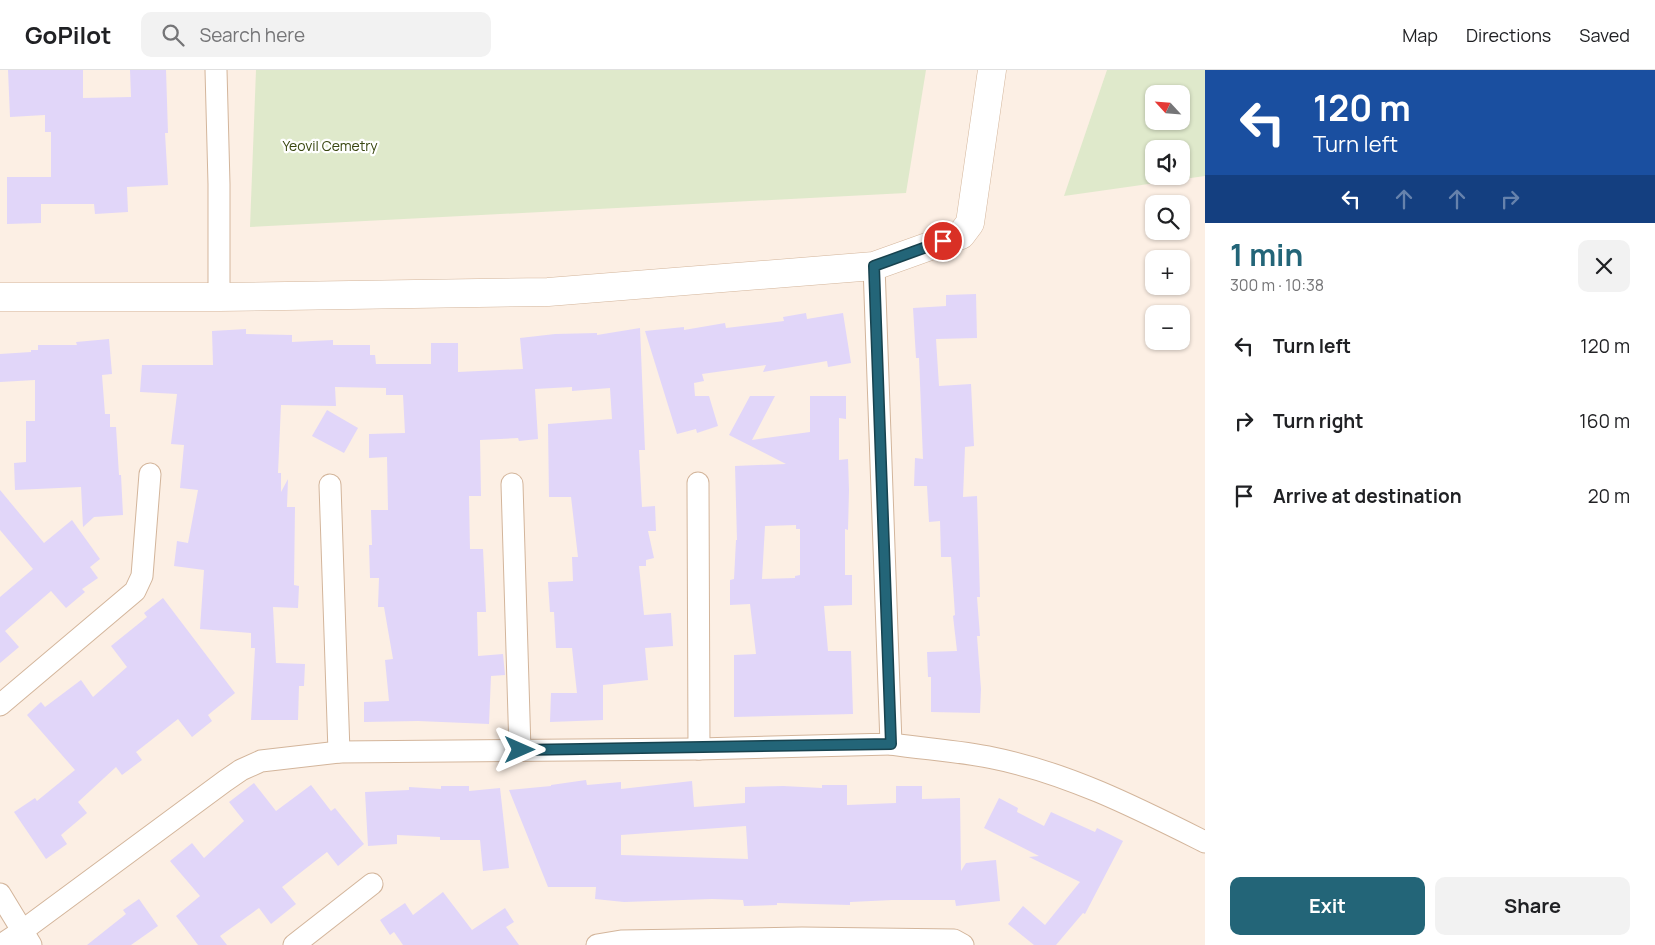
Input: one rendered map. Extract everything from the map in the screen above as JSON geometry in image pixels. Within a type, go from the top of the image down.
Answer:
[{"type":"street","points":[[216,70],[219,297]]},
{"type":"street","points":[[0,297],[219,297],[548,292],[874,266],[961,235],[970,224],[992,70]]},
{"type":"street","points":[[874,266],[891,744]]},
{"type":"street","points":[[0,705],[135,592],[142,576],[150,474]]},
{"type":"street","points":[[698,482],[699,749]]},
{"type":"street","points":[[512,484],[520,750]]},
{"type":"street","points":[[330,485],[339,752]]},
{"type":"street","points":[[1,945],[27,938],[241,770],[261,761],[339,752],[699,749],[891,744],[993,758],[1054,775],[1126,803],[1205,842]]},
{"type":"street","points":[[294,945],[372,884]]},
{"type":"street","points":[[0,894],[27,938]]},
{"type":"street","points":[[597,945],[621,941],[802,938],[954,940],[963,945]]},
{"type":"green space","name":"Yeovil Cemetry","points":[[256,70],[926,70],[906,193],[250,227]]},
{"type":"green space","points":[[1107,70],[1205,70],[1205,176],[1190,178],[1190,140],[1145,140],[1145,185],[1064,196]]},
{"type":"building","points":[[8,70],[83,70],[83,98],[131,97],[130,70],[166,70],[168,133],[165,133],[168,185],[127,187],[128,212],[95,214],[94,204],[41,204],[41,223],[7,224],[7,177],[51,177],[51,132],[45,132],[45,115],[10,117]]},
{"type":"building","points":[[976,294],[977,338],[936,339],[939,386],[971,384],[974,446],[965,447],[963,497],[977,496],[980,597],[977,597],[980,636],[977,636],[981,689],[980,713],[931,712],[931,677],[928,677],[927,652],[957,651],[953,616],[955,615],[951,557],[941,557],[940,521],[929,522],[927,486],[914,486],[915,458],[923,459],[919,358],[916,358],[913,308],[946,306],[946,295]]},
{"type":"building","points":[[806,313],[807,319],[843,313],[851,363],[828,367],[827,361],[763,372],[766,365],[702,374],[704,381],[694,383],[695,396],[709,396],[718,426],[697,433],[696,429],[677,434],[645,331],[684,327],[684,330],[725,323],[726,328],[784,321],[783,317]]},
{"type":"building","points":[[640,328],[645,450],[639,450],[642,507],[655,506],[656,531],[648,531],[654,558],[646,560],[646,566],[639,566],[644,615],[671,613],[673,646],[645,648],[648,680],[603,685],[603,720],[550,722],[551,693],[577,693],[572,648],[556,648],[554,612],[550,612],[548,582],[573,581],[572,557],[578,557],[571,497],[549,497],[548,424],[612,419],[610,388],[572,391],[572,387],[535,389],[538,439],[519,441],[518,438],[480,440],[481,496],[469,496],[470,549],[483,549],[486,612],[477,612],[478,656],[503,654],[505,675],[491,676],[489,724],[418,721],[364,722],[364,702],[389,701],[385,660],[393,659],[384,607],[378,607],[379,578],[370,578],[369,545],[372,545],[371,510],[388,510],[387,457],[369,458],[369,434],[405,433],[403,395],[386,395],[386,388],[335,387],[336,406],[281,405],[278,473],[281,473],[281,492],[288,479],[287,507],[295,507],[294,585],[299,586],[298,608],[273,607],[276,663],[305,664],[304,686],[299,686],[298,720],[251,720],[255,648],[251,648],[251,633],[200,629],[204,570],[174,566],[177,541],[188,543],[198,490],[180,488],[184,445],[171,444],[177,394],[140,392],[142,365],[213,365],[212,331],[246,329],[246,334],[292,335],[292,342],[333,340],[333,345],[370,345],[370,355],[375,355],[376,364],[431,364],[431,343],[458,343],[458,372],[523,369],[520,338],[555,334],[597,333],[597,335]]},
{"type":"building","points":[[109,339],[112,374],[102,375],[105,414],[110,414],[110,427],[116,427],[123,515],[94,517],[83,527],[81,487],[15,490],[14,463],[26,462],[26,421],[35,421],[35,380],[0,382],[0,354],[31,352],[31,350],[38,350],[38,345],[77,345],[76,342]]},
{"type":"building","points":[[750,396],[775,396],[752,440],[810,432],[810,396],[846,396],[846,419],[839,418],[839,460],[848,459],[848,530],[845,529],[845,575],[852,575],[852,605],[824,606],[828,651],[851,651],[853,714],[734,717],[734,655],[756,654],[750,604],[730,605],[730,580],[734,579],[737,540],[735,466],[786,464],[729,435]],"holes":[[[796,525],[796,529],[800,529],[800,575],[795,576],[795,578],[762,579],[765,526]]]},
{"type":"building","points":[[327,410],[358,428],[344,453],[312,436]]},
{"type":"building","points":[[0,490],[44,543],[72,520],[100,559],[90,567],[98,578],[82,589],[85,592],[66,608],[51,591],[5,631],[19,647],[0,663],[0,597],[33,569],[0,530]]},
{"type":"building","points":[[163,598],[235,693],[208,715],[212,721],[192,737],[178,719],[136,752],[142,760],[122,775],[116,767],[78,802],[87,813],[61,835],[67,844],[46,859],[14,812],[35,798],[37,801],[75,770],[27,715],[41,702],[45,707],[81,680],[93,697],[127,667],[111,646],[147,617],[144,613]]},
{"type":"building","points":[[586,780],[587,785],[621,782],[621,789],[692,781],[694,807],[745,803],[745,787],[822,788],[822,785],[847,785],[847,805],[896,803],[896,786],[922,786],[922,799],[960,798],[961,871],[966,863],[996,860],[1000,901],[956,906],[955,900],[892,900],[850,902],[850,905],[777,903],[777,905],[744,906],[743,900],[712,899],[624,902],[595,899],[596,887],[548,887],[509,790]],"holes":[[[746,826],[748,859],[621,855],[621,835]]]},
{"type":"building","points":[[254,783],[276,811],[311,785],[331,811],[335,808],[364,844],[338,866],[327,852],[282,887],[296,904],[271,924],[259,908],[220,936],[227,945],[198,945],[176,916],[200,896],[170,861],[192,843],[204,858],[244,821],[229,802]]},
{"type":"building","points":[[441,786],[469,786],[469,791],[500,788],[509,868],[483,871],[480,840],[440,840],[440,837],[397,835],[397,844],[368,846],[365,792],[409,790],[409,787],[441,789]]},
{"type":"building","points":[[999,798],[1018,808],[1017,812],[1044,826],[1051,812],[1095,832],[1097,828],[1123,841],[1085,914],[1083,913],[1056,945],[1034,945],[1008,924],[1023,906],[1045,925],[1080,882],[1029,857],[1039,856],[984,828]]},
{"type":"building","points":[[443,892],[472,930],[505,908],[514,922],[506,927],[519,945],[403,945],[394,932],[390,935],[380,920],[405,903],[413,915]]},
{"type":"building","points":[[139,899],[158,926],[131,945],[87,945],[126,914],[123,910]]},
{"type":"route","points":[[520,750],[699,749],[891,744],[874,266],[943,241]]}]
